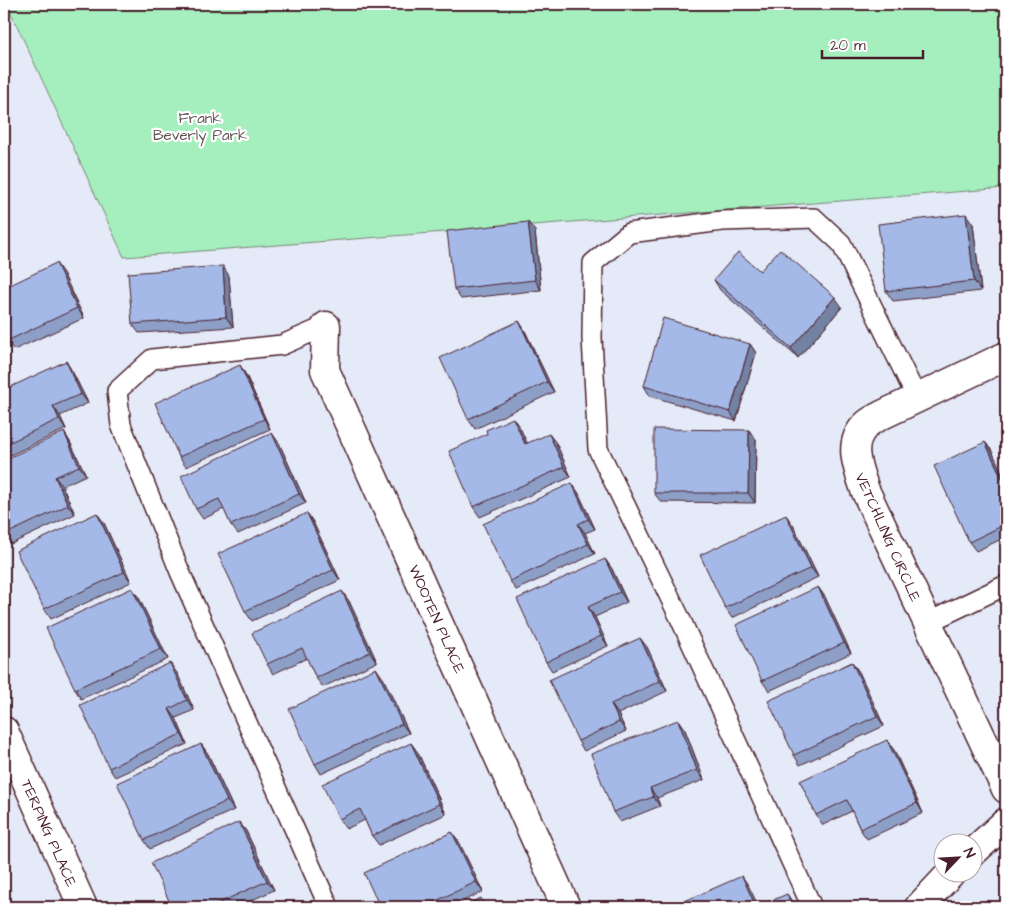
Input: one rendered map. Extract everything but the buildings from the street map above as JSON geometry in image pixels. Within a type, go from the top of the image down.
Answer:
[{"type":"street","name":"WOOTEN PLACE","points":[[326,326],[325,370],[566,907]]},
{"type":"street","name":"VETCHLING CIRCLE","points":[[1006,356],[882,415],[865,426],[854,445],[856,463],[865,490],[1006,789]]},
{"type":"street","name":"TERPING PLACE","points":[[4,731],[83,907]]},
{"type":"street","points":[[982,844],[1006,822]]},
{"type":"street","points":[[919,907],[941,884]]},
{"type":"lane","points":[[812,907],[679,616],[598,449],[592,338],[593,263],[629,234],[722,221],[814,218],[841,243],[917,398]]},
{"type":"lane","points":[[326,326],[282,345],[152,359],[118,392],[121,426],[180,572],[329,907]]},
{"type":"lane","points":[[927,623],[1006,585]]},
{"type":"green space","name":"Frank Beverly Park","points":[[7,4],[1006,4],[1006,188],[124,257]]}]
